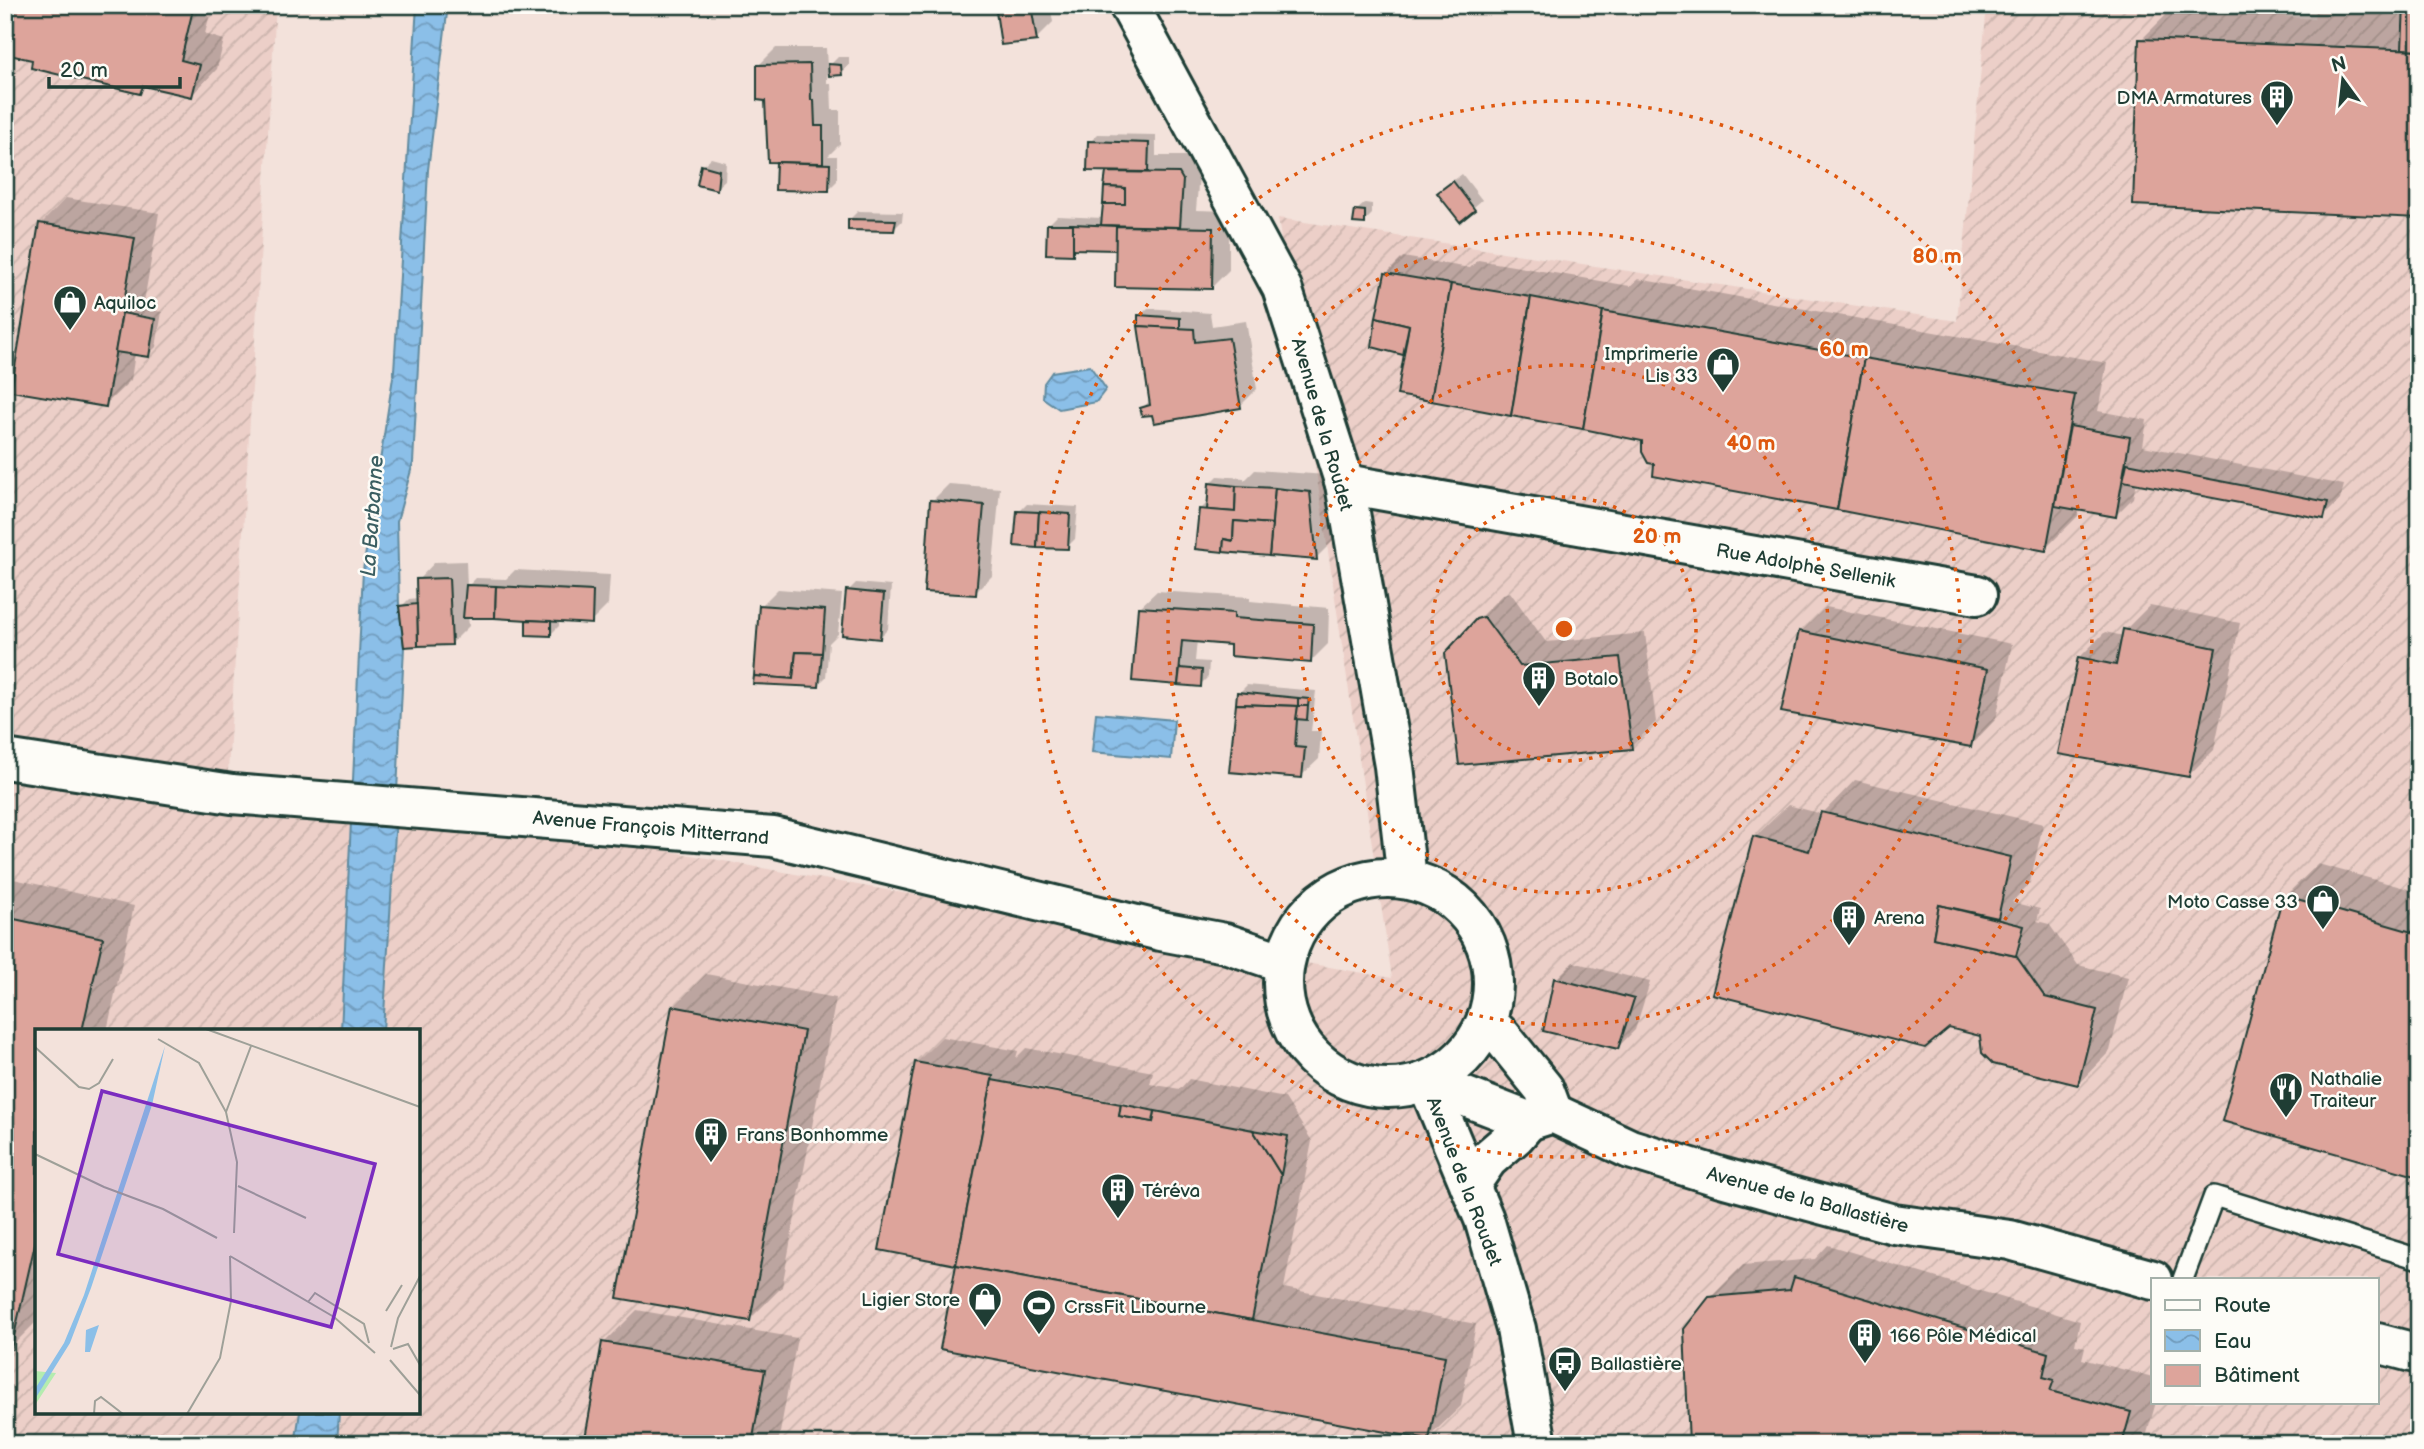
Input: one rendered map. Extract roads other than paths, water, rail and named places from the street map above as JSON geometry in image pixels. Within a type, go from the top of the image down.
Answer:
[{"type":"main road","name":"Avenue de la Roudet","points":[[1129,5],[1282,288],[1345,484],[1394,766],[1407,879]]},
{"type":"main road","name":"Rue Adolphe Sellenik","points":[[1345,484],[1977,595]]},
{"type":"main road","name":"Avenue François Mitterrand","points":[[5,759],[232,794],[425,807],[773,837],[1161,931],[1225,943],[1284,963]]},
{"type":"main road","points":[[1378,878],[1407,879],[1439,890],[1466,911],[1485,939],[1494,972],[1492,1006],[1487,1022],[1468,1053],[1440,1076],[1427,1082],[1395,1089],[1363,1086],[1333,1073],[1309,1053],[1292,1026],[1283,995],[1284,963],[1293,938],[1307,916],[1326,897],[1351,884],[1378,878]]},
{"type":"main road","points":[[1470,1185],[1488,1159],[1540,1117],[1544,1089],[1487,1022]]},
{"type":"main road","name":"Avenue de la Roudet","points":[[1427,1082],[1484,1219],[1516,1329],[1537,1444]]},
{"type":"main road","name":"Avenue de la Ballastière","points":[[1427,1082],[1721,1178],[1894,1224],[2010,1240],[2151,1279]]},
{"type":"main road","points":[[2378,1343],[2419,1354]]},
{"type":"lane","points":[[2183,1278],[2214,1196],[2419,1259]]},
{"type":"water","name":"La Barbanne","points":[[417,5],[448,5],[428,170],[413,463],[397,521],[399,606],[404,647],[383,1029],[341,1029],[363,570],[394,371]]},
{"type":"water","points":[[1090,366],[1106,389],[1096,402],[1059,409],[1043,398],[1044,383],[1052,372]]},
{"type":"water","points":[[1096,713],[1174,720],[1171,759],[1092,752]]},
{"type":"water","points":[[300,1414],[339,1414],[337,1444],[295,1444]]},
{"type":"place","name":"DMA Armatures","points":[[2277,127]]},
{"type":"place","name":"Aquiloc","points":[[70,332]]},
{"type":"place","name":"Imprimerie Lis 33","points":[[1723,394]]},
{"type":"place","name":"Botalo","points":[[1539,708]]},
{"type":"place","name":"Moto Casse 33","points":[[2323,931]]},
{"type":"place","name":"Arena","points":[[1849,947]]},
{"type":"place","name":"Nathalie Traiteur","points":[[2286,1119]]},
{"type":"place","name":"Frans Bonhomme","points":[[711,1164]]},
{"type":"place","name":"Téréva","points":[[1118,1220]]},
{"type":"place","name":"Ligier Store","points":[[985,1329]]},
{"type":"place","name":"CrssFit Libourne","points":[[1039,1336]]},
{"type":"place","name":"166 Pôle Médical","points":[[1865,1365]]},
{"type":"place","name":"Ballastière","points":[[1565,1393]]}]
